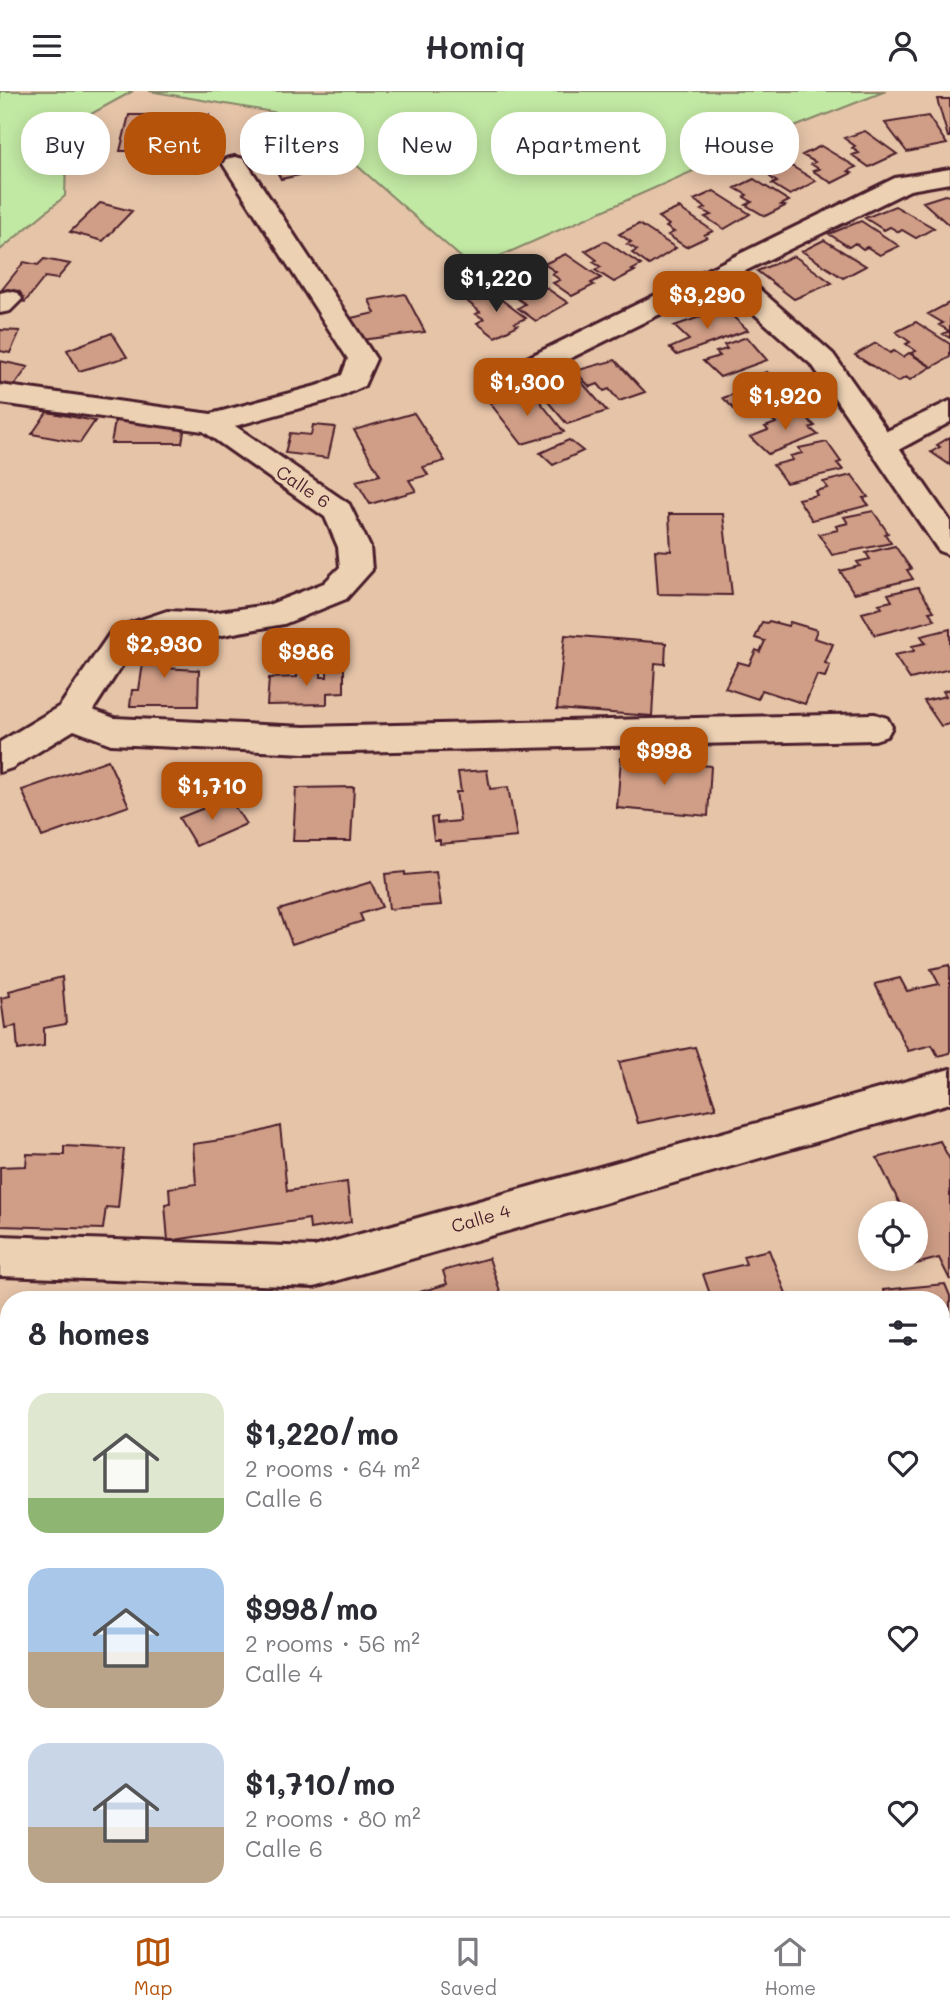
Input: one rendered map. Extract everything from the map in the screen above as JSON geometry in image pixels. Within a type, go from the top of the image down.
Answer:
[{"type":"street","name":"Calle 6","points":[[0,394],[211,423],[354,380],[362,359],[235,164]]},
{"type":"street","points":[[498,383],[904,183],[950,176]]},
{"type":"street","points":[[725,273],[823,360],[950,544]]},
{"type":"street","points":[[881,447],[950,410]]},
{"type":"street","name":"Calle 6","points":[[0,759],[72,715],[124,637],[167,622],[212,625],[273,616],[335,591],[356,570],[354,547],[338,510],[211,423]]},
{"type":"street","points":[[72,715],[111,730],[305,740],[875,727]]},
{"type":"street","name":"Calle 4","points":[[0,1256],[314,1267],[950,1086]]},
{"type":"green space","points":[[0,91],[133,91],[94,112],[21,112],[21,175],[66,175],[65,196],[0,250]]},
{"type":"green space","points":[[149,91],[886,91],[799,125],[799,112],[680,112],[680,175],[684,175],[473,268],[364,172],[364,112],[273,112]]},
{"type":"building","points":[[937,99],[950,99],[950,137],[948,137]]},
{"type":"building","points":[[928,116],[947,144],[907,152],[885,123]]},
{"type":"building","points":[[865,131],[897,154],[869,167],[852,155],[859,153],[852,148],[855,146],[844,138]]},
{"type":"building","points":[[124,135],[124,151],[120,151]]},
{"type":"building","points":[[821,146],[856,167],[848,171],[852,173],[832,183],[813,171],[819,169],[811,164],[815,162],[802,155]]},
{"type":"building","points":[[799,171],[816,181],[790,195],[772,184],[777,182],[770,177],[799,175]]},
{"type":"building","points":[[279,175],[299,175],[281,179]]},
{"type":"building","points":[[754,179],[789,201],[781,205],[785,206],[765,216],[746,205],[752,202],[744,197],[747,195],[735,188]]},
{"type":"building","points":[[714,191],[750,214],[724,229],[705,217],[711,215],[702,210],[706,208],[694,200]]},
{"type":"building","points":[[950,196],[950,226],[923,202]]},
{"type":"building","points":[[100,203],[132,211],[103,241],[70,232]]},
{"type":"building","points":[[895,206],[934,228],[916,238],[890,227],[884,230],[865,218]]},
{"type":"building","points":[[679,208],[713,231],[704,235],[707,237],[686,247],[668,235],[674,232],[658,217]]},
{"type":"building","points":[[861,221],[899,246],[880,255],[855,243],[849,247],[829,234]]},
{"type":"building","points":[[639,224],[676,248],[649,265],[632,253],[637,250],[627,244],[631,242],[619,234]]},
{"type":"building","points":[[824,240],[866,266],[843,278],[802,251]]},
{"type":"building","points":[[605,241],[641,265],[614,282],[595,270],[601,267],[593,262],[597,260],[585,251]]},
{"type":"building","points":[[566,254],[601,278],[591,283],[594,285],[572,296],[553,283],[560,280],[552,274],[556,272],[544,264]]},
{"type":"building","points":[[794,256],[832,283],[794,299],[757,271]]},
{"type":"building","points":[[44,259],[70,264],[57,279],[45,277],[25,302],[0,297],[0,292],[24,262],[38,265]]},
{"type":"building","points":[[532,278],[568,303],[536,321],[518,308],[525,304],[517,298],[522,296],[510,288]]},
{"type":"building","points":[[491,292],[526,318],[495,337],[477,323],[484,319],[476,314],[480,312],[468,302]]},
{"type":"building","points":[[405,294],[425,332],[361,340],[351,318],[375,313],[369,300]]},
{"type":"building","points":[[949,303],[950,338],[943,334],[949,331],[939,325],[943,323],[928,314]]},
{"type":"building","points":[[720,310],[730,314],[748,330],[677,355],[670,348],[689,340],[674,326]]},
{"type":"building","points":[[916,322],[950,344],[950,357],[932,367],[911,353],[916,351],[906,344],[910,342],[896,332]]},
{"type":"building","points":[[0,330],[20,331],[10,353],[0,351]]},
{"type":"building","points":[[112,333],[127,357],[79,371],[67,350]]},
{"type":"building","points":[[747,337],[767,360],[720,377],[703,361],[720,356],[716,352],[727,349],[724,345]]},
{"type":"building","points":[[876,343],[890,353],[894,351],[903,357],[909,353],[931,367],[910,380],[906,377],[898,382],[855,355]]},
{"type":"building","points":[[615,360],[645,392],[619,401],[609,389],[604,391],[598,384],[590,387],[575,371]]},
{"type":"building","points":[[0,361],[28,367],[14,386],[0,383]]},
{"type":"building","points":[[767,372],[790,397],[740,415],[723,398],[740,392],[737,389],[748,385],[743,380]]},
{"type":"building","points":[[578,378],[607,411],[567,424],[537,389]]},
{"type":"building","points":[[534,394],[564,432],[522,444],[490,403],[517,395],[520,398]]},
{"type":"building","points":[[796,408],[815,426],[810,428],[818,435],[768,454],[750,437],[768,430],[765,427],[776,423],[770,418]]},
{"type":"building","points":[[47,412],[95,421],[80,443],[32,434]]},
{"type":"building","points":[[414,413],[445,461],[423,467],[428,475],[409,480],[416,491],[370,504],[356,481],[380,475],[354,430]]},
{"type":"building","points":[[186,420],[182,443],[111,443],[115,421]]},
{"type":"building","points":[[313,425],[335,427],[328,458],[285,453],[290,433],[311,435]]},
{"type":"building","points":[[950,437],[950,465],[931,452]]},
{"type":"building","points":[[569,440],[583,451],[553,465],[540,453]]},
{"type":"building","points":[[827,442],[841,462],[837,463],[843,470],[786,483],[773,465],[793,460],[790,456],[802,453],[799,448]]},
{"type":"building","points":[[852,475],[868,497],[863,498],[869,505],[812,520],[798,499],[817,495],[815,491],[828,488],[823,482]]},
{"type":"building","points":[[873,511],[888,533],[885,534],[891,543],[832,555],[819,534],[838,530],[836,526],[848,523],[844,517]]},
{"type":"building","points":[[669,514],[723,514],[732,595],[658,594],[655,550],[671,551]]},
{"type":"building","points":[[895,546],[911,569],[907,570],[913,579],[854,593],[840,571],[860,566],[857,562],[870,559],[866,553]]},
{"type":"building","points":[[918,587],[934,611],[929,612],[935,620],[875,635],[862,613],[882,608],[879,604],[892,601],[888,594]]},
{"type":"building","points":[[762,622],[788,626],[790,622],[817,630],[814,638],[833,644],[825,663],[830,665],[825,677],[817,675],[805,704],[762,690],[758,699],[725,688],[738,662],[749,665],[756,650],[760,652],[765,641],[755,638]]},
{"type":"building","points":[[950,629],[950,669],[910,679],[894,655],[914,651],[912,646],[926,643],[921,636]]},
{"type":"building","points":[[565,635],[666,643],[665,664],[655,663],[652,716],[557,709]]},
{"type":"building","points":[[147,637],[168,637],[163,668],[199,670],[198,706],[130,706],[132,690],[139,690]]},
{"type":"building","points":[[344,668],[344,692],[327,693],[327,704],[267,705],[269,678],[297,677],[297,670],[321,669],[321,677],[327,677],[327,669]]},
{"type":"building","points":[[950,689],[950,724],[941,726],[924,701],[946,696],[943,691]]},
{"type":"building","points":[[621,758],[711,766],[708,816],[617,808]]},
{"type":"building","points":[[108,760],[129,806],[42,837],[22,790]]},
{"type":"building","points":[[487,770],[490,789],[508,787],[517,837],[440,844],[440,840],[434,840],[431,818],[437,817],[437,823],[460,821],[456,792],[461,792],[458,772]]},
{"type":"building","points":[[354,787],[351,841],[293,841],[296,788]]},
{"type":"building","points":[[229,798],[246,824],[196,846],[179,818]]},
{"type":"building","points":[[405,872],[405,875],[436,872],[441,905],[389,909],[385,874]]},
{"type":"building","points":[[371,882],[382,907],[360,914],[363,921],[292,944],[279,910]]},
{"type":"building","points":[[950,965],[950,1053],[938,1056],[932,1045],[908,1051],[875,984],[900,978],[907,991],[939,984],[931,969]]},
{"type":"building","points":[[62,977],[66,1024],[44,1028],[44,1046],[18,1050],[16,1026],[5,1028],[1,998],[10,996],[9,991]]},
{"type":"building","points":[[695,1047],[716,1108],[638,1123],[619,1062]]},
{"type":"building","points":[[280,1126],[287,1191],[347,1182],[351,1222],[310,1229],[309,1219],[168,1241],[165,1204],[170,1203],[169,1188],[196,1184],[193,1144],[241,1137]]},
{"type":"building","points":[[940,1141],[950,1160],[950,1280],[939,1258],[928,1261],[928,1201],[898,1201],[877,1158]]},
{"type":"building","points":[[64,1146],[124,1149],[118,1208],[106,1207],[103,1229],[0,1226],[0,1167],[26,1166],[27,1154],[64,1155]]},
{"type":"building","points":[[769,1250],[785,1291],[709,1291],[703,1274],[746,1264],[743,1256]]},
{"type":"building","points":[[489,1258],[500,1291],[423,1291],[447,1284],[443,1271]]},
{"type":"building","points":[[945,1284],[948,1291],[883,1291]]}]
